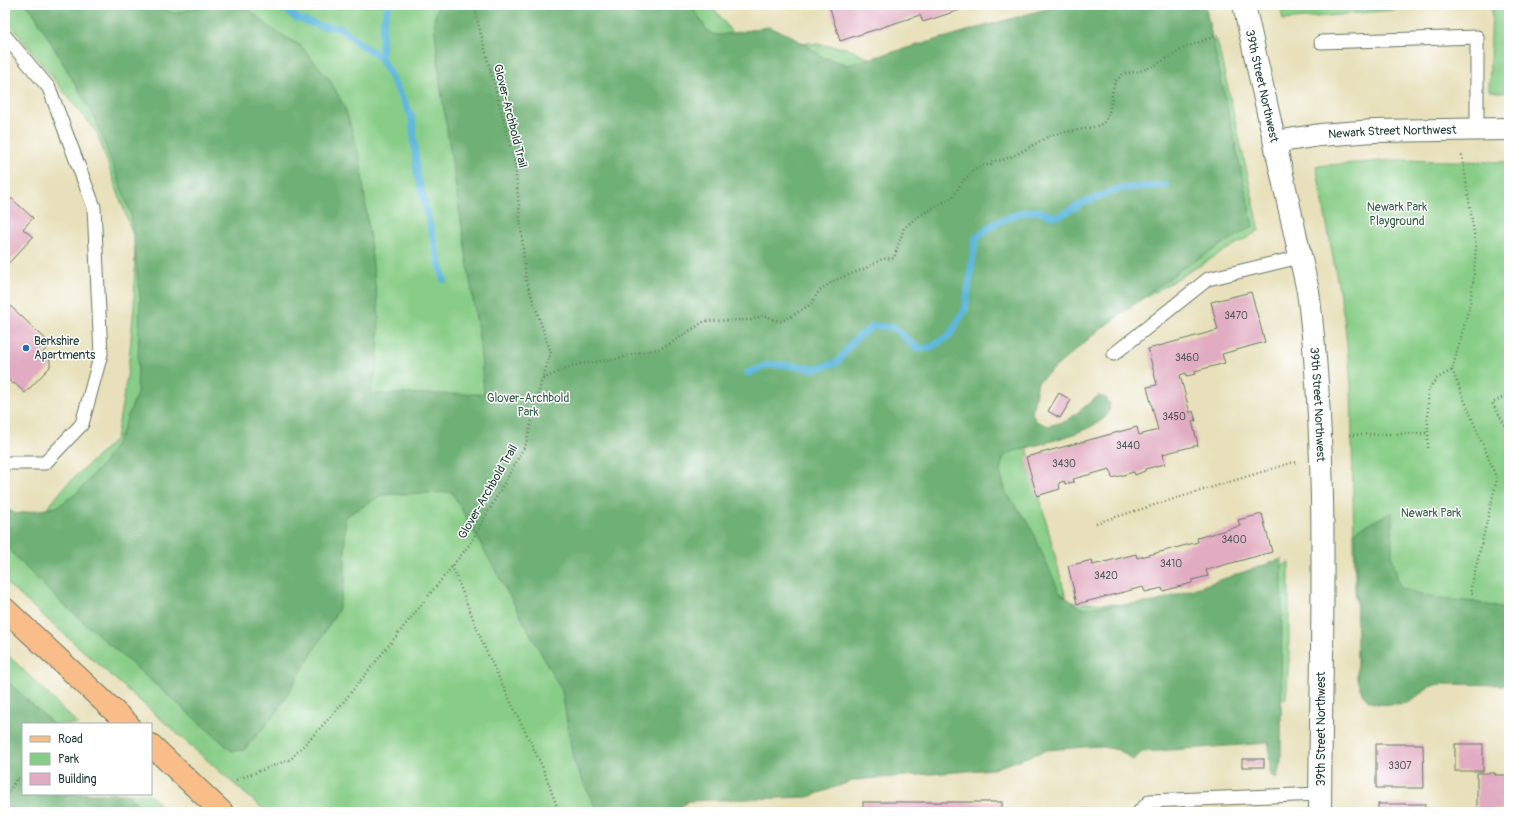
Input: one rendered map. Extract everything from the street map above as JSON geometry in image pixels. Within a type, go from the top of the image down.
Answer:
[{"type":"main road","points":[[5,609],[127,723]]},
{"type":"main road","points":[[152,746],[222,812]]},
{"type":"street","name":"39th Street Northwest","points":[[1244,5],[1308,291],[1314,336],[1322,462],[1320,803]]},
{"type":"street","name":"Newark Street Northwest","points":[[1275,142],[1320,135],[1374,131],[1509,129]]},
{"type":"lane","points":[[5,36],[49,88],[94,207],[101,354],[82,424],[45,463],[5,463]]},
{"type":"lane","points":[[1321,42],[1477,37],[1477,129]]},
{"type":"lane","points":[[1114,354],[1208,279],[1300,257]]},
{"type":"lane","points":[[1139,812],[1150,801],[1320,803]]},
{"type":"path","name":"Glover-Archbold Trail","points":[[236,780],[291,758],[337,710],[470,544],[526,444],[542,380],[551,353],[526,280],[515,165],[476,15],[477,5]]},
{"type":"path","points":[[542,380],[574,366],[616,360],[637,353],[659,349],[668,345],[705,321],[751,320],[764,315],[774,320],[782,321],[790,317],[811,304],[819,291],[835,280],[864,269],[882,259],[894,258],[904,228],[917,217],[953,197],[962,182],[974,170],[983,165],[991,165],[992,161],[994,160],[999,161],[1012,156],[1050,135],[1084,128],[1098,127],[1103,123],[1110,109],[1115,82],[1124,73],[1133,73],[1154,66],[1205,39],[1219,35]]},
{"type":"path","points":[[1462,155],[1476,246],[1470,304],[1452,370],[1497,479],[1470,592],[1475,594]]},
{"type":"path","points":[[1428,448],[1428,390],[1436,379],[1452,370]]},
{"type":"path","points":[[1509,394],[1492,403],[1509,432]]},
{"type":"path","points":[[1349,435],[1427,433]]},
{"type":"path","points":[[1096,523],[1291,463],[1322,462]]},
{"type":"path","points":[[452,566],[486,651],[542,766],[559,812]]},
{"type":"path","points":[[5,798],[17,778],[22,779]]},
{"type":"green space","name":"Glover-Archbold Park","points":[[5,5],[712,5],[732,33],[846,48],[899,72],[1073,68],[1217,40],[1260,230],[1009,378],[1067,602],[1158,606],[1271,573],[1289,562],[1289,660],[1286,698],[1257,703],[715,764],[663,812],[266,812],[5,582],[5,545],[45,511],[67,484],[116,439],[128,370],[134,306],[135,241],[97,133],[5,18]]},
{"type":"green space","name":"Glover-Archbold Park","points":[[26,5],[159,5],[165,10],[174,13],[210,5],[244,5],[272,29],[301,46],[330,80],[345,108],[360,158],[379,315],[378,361],[370,394],[484,394],[480,345],[441,90],[434,22],[438,5],[692,5],[706,29],[712,34],[721,35],[768,27],[792,36],[823,57],[847,65],[1060,5],[1205,5],[1253,226],[1180,270],[1098,331],[1038,382],[1032,413],[1036,421],[1048,426],[1067,421],[1098,396],[1106,398],[1110,404],[1108,413],[1102,420],[1082,431],[1057,440],[1008,453],[1003,458],[1000,471],[1006,493],[1029,524],[1060,593],[1081,608],[1155,602],[1282,559],[1281,762],[1277,777],[1274,778],[1270,773],[1269,743],[1142,752],[1133,760],[1119,750],[1097,746],[1047,750],[993,769],[855,780],[808,797],[688,801],[681,807],[679,812],[600,812],[593,803],[573,759],[562,691],[452,492],[382,495],[345,517],[345,580],[338,610],[276,713],[244,750],[232,751],[56,598],[5,546],[5,508],[16,514],[57,507],[77,493],[103,464],[119,439],[137,393],[140,298],[131,214],[95,118],[33,12]]},
{"type":"green space","points":[[1280,5],[1448,5],[1283,20]]},
{"type":"green space","points":[[1492,5],[1509,5],[1509,93],[1489,91]]},
{"type":"green space","name":"Newark Park","points":[[1396,160],[1509,162],[1509,610],[1474,602],[1355,598],[1351,385],[1344,317],[1316,166]]},
{"type":"green space","points":[[1392,512],[1392,556],[1400,588],[1433,598],[1474,602],[1509,610],[1509,688],[1506,685],[1435,685],[1426,689],[1407,703],[1402,704],[1377,704],[1372,703],[1365,697],[1357,679],[1356,530]]},
{"type":"green space","points":[[5,652],[77,723],[22,723],[22,795],[150,795],[167,812],[5,812]]},
{"type":"green space","points":[[5,679],[52,723],[22,723],[22,795],[128,795],[146,812],[5,812]]},
{"type":"building","points":[[829,5],[975,5],[923,22],[920,15],[840,41]]},
{"type":"building","points":[[11,198],[33,218],[23,229],[33,237],[5,267],[5,204]]},
{"type":"building","points":[[1251,292],[1265,342],[1222,354],[1225,363],[1195,371],[1196,374],[1186,376],[1186,373],[1180,375],[1190,413],[1193,411],[1196,421],[1192,421],[1198,445],[1163,454],[1165,464],[1145,469],[1145,471],[1135,475],[1134,472],[1112,478],[1110,469],[1073,479],[1074,482],[1065,484],[1064,481],[1059,483],[1060,489],[1037,496],[1026,457],[1137,427],[1139,435],[1158,430],[1147,387],[1157,385],[1148,349],[1218,330],[1211,302]]},
{"type":"building","name":"Berkshire Apartments","points":[[5,301],[51,344],[42,353],[50,360],[50,367],[25,393],[5,377]]},
{"type":"building","points":[[1059,393],[1071,400],[1060,418],[1048,411]]},
{"type":"building","points":[[1262,514],[1272,552],[1206,570],[1208,576],[1192,580],[1192,583],[1163,591],[1162,588],[1145,592],[1143,587],[1077,604],[1068,566],[1092,560],[1093,565],[1136,554],[1137,558],[1198,542],[1197,538],[1240,526],[1238,520]]},
{"type":"building","points":[[1376,744],[1423,744],[1424,788],[1376,788]]},
{"type":"building","points":[[1455,744],[1483,744],[1483,771],[1455,771]]},
{"type":"building","points":[[1242,759],[1264,759],[1264,767],[1242,767]]},
{"type":"building","points":[[1477,773],[1509,775],[1509,810],[1477,810]]},
{"type":"building","points":[[863,802],[1002,802],[1002,812],[863,812]]},
{"type":"building","points":[[1378,804],[1425,804],[1425,812],[1378,812]]},
{"type":"building","points":[[1037,809],[1087,809],[1087,812],[1037,812]]},
{"type":"waterway","points":[[281,5],[296,18],[320,26],[341,28],[360,44],[381,58]]},
{"type":"waterway","points":[[389,5],[383,22],[381,58],[412,117],[417,173],[444,280]]},
{"type":"waterway","points":[[748,373],[767,365],[788,365],[815,369],[838,362],[853,341],[873,326],[893,327],[917,348],[930,348],[949,336],[965,310],[976,238],[992,225],[1023,212],[1039,211],[1051,216],[1060,216],[1081,204],[1118,189],[1166,185]]},
{"type":"place","name":"Berkshire Apartments","points":[[26,348]]},
{"type":"park label","name":"Newark Park Playground","points":[[1397,214]]}]
